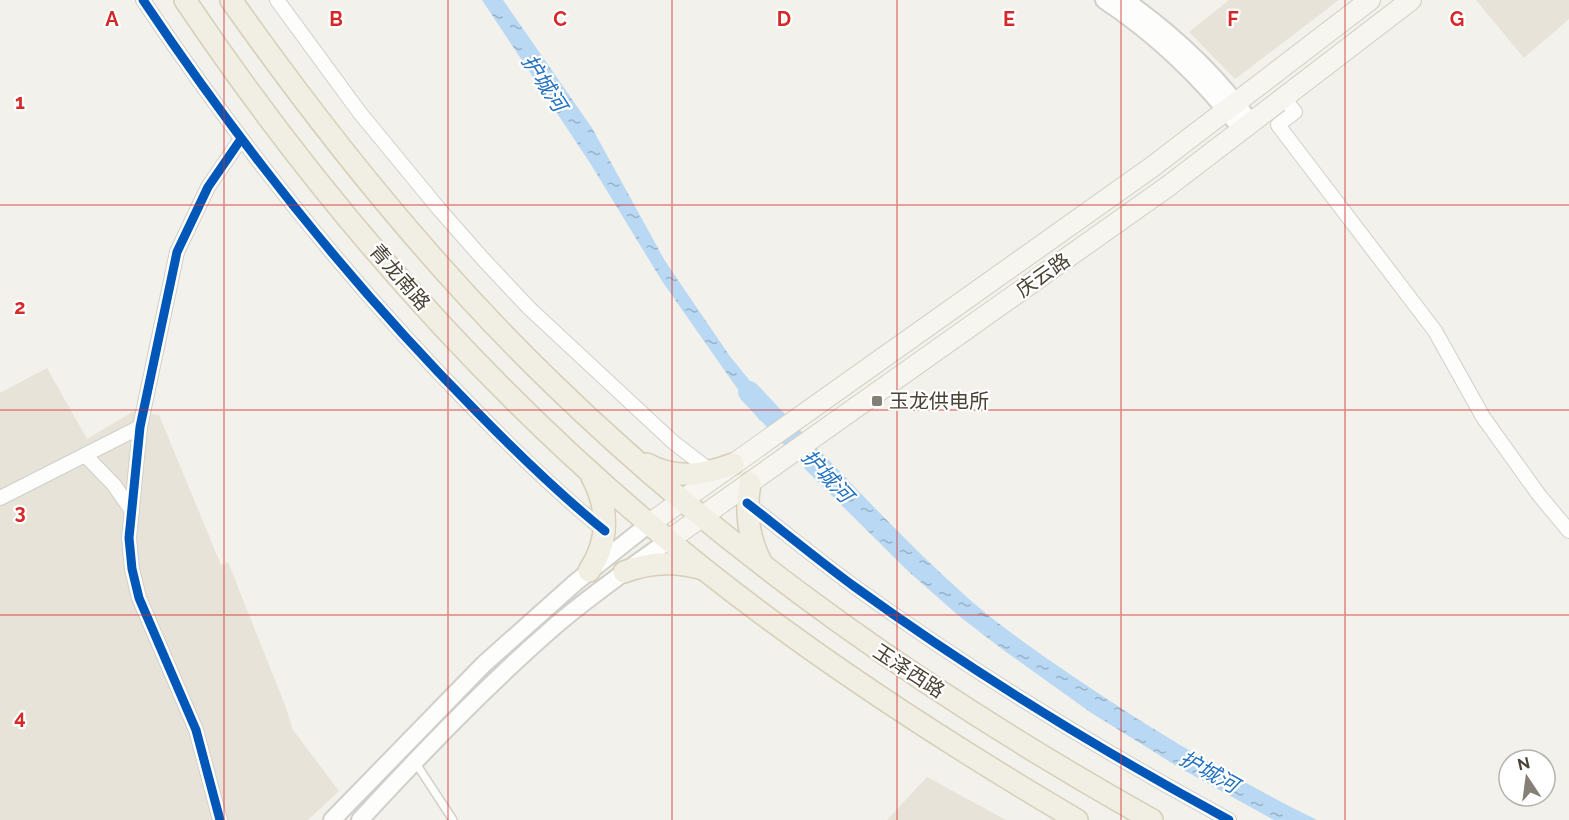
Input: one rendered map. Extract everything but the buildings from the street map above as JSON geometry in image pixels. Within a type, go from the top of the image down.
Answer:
[{"type":"main road","name":"青龙南路","points":[[185,0],[272,121],[382,258],[474,360],[576,459],[649,524]]},
{"type":"main road","name":"青龙南路","points":[[231,0],[331,135],[418,242],[502,333],[626,454],[681,501]]},
{"type":"main road","name":"庆云路","points":[[649,524],[1152,167],[1370,0]]},
{"type":"main road","name":"庆云路","points":[[669,540],[701,518],[748,493],[776,464],[1157,194],[1411,0]]},
{"type":"main road","points":[[626,454],[670,474],[691,475],[712,472],[733,464]]},
{"type":"main road","points":[[576,459],[591,476],[602,498],[604,510],[605,531],[600,552],[589,572]]},
{"type":"main road","points":[[748,493],[749,531],[764,568]]},
{"type":"main road","name":"玉泽西路","points":[[681,501],[764,568],[866,642],[1061,767],[1152,820]]},
{"type":"main road","name":"玉泽西路","points":[[649,524],[704,570],[844,673],[975,758],[1077,820]]},
{"type":"main road","points":[[624,572],[670,563],[704,570]]},
{"type":"street","points":[[143,0],[241,139],[310,227],[401,333],[498,434],[605,531]]},
{"type":"street","points":[[277,0],[360,113],[483,259],[529,308],[673,442],[712,472]]},
{"type":"street","points":[[1104,0],[1166,47],[1206,87],[1231,107]]},
{"type":"street","points":[[1125,0],[1195,58],[1246,127]]},
{"type":"street","points":[[1284,98],[1295,112],[1278,125],[1435,331],[1483,417],[1539,495],[1569,531]]},
{"type":"street","points":[[220,820],[196,730],[137,591],[129,538],[140,427],[177,252],[208,187],[241,139]]},
{"type":"street","points":[[0,498],[140,427]]},
{"type":"street","points":[[85,455],[114,485],[132,511]]},
{"type":"street","points":[[748,493],[853,585],[976,670],[1089,741],[1229,820]]},
{"type":"street","points":[[332,820],[484,664],[589,572],[649,524]]},
{"type":"street","points":[[360,820],[533,645],[601,589],[669,540]]},
{"type":"lane","points":[[415,762],[453,820]]},
{"type":"shaded area","points":[[1229,0],[1339,0],[1235,79],[1189,32]]},
{"type":"shaded area","points":[[1476,0],[1569,0],[1569,19],[1524,58]]},
{"type":"shaded area","points":[[47,368],[87,439],[134,411],[159,415],[221,565],[228,562],[293,730],[339,791],[308,820],[0,820],[0,393]]},
{"type":"shaded area","points":[[927,777],[1006,820],[887,820]]},
{"type":"water","points":[[482,0],[503,0],[592,128],[665,261],[729,355],[774,411],[760,421],[662,281],[590,163]]},
{"type":"water","points":[[821,452],[950,582],[1019,638],[1161,734],[1317,820],[1274,820],[1180,768],[1090,712],[1002,649],[959,616],[909,572],[804,468]]},
{"type":"waterway","name":"护城河","points":[[749,392],[833,481]]},
{"type":"cycle path","points":[[143,0],[258,161],[341,264],[429,362],[506,441],[554,488],[605,531]]},
{"type":"cycle path","points":[[220,820],[196,730],[139,598],[132,569],[129,538],[140,427],[177,252],[208,187],[241,139]]},
{"type":"cycle path","points":[[747,503],[855,587],[946,650],[1085,738],[1229,820]]},
{"type":"place","name":"玉龙供电所","points":[[877,401]]}]
